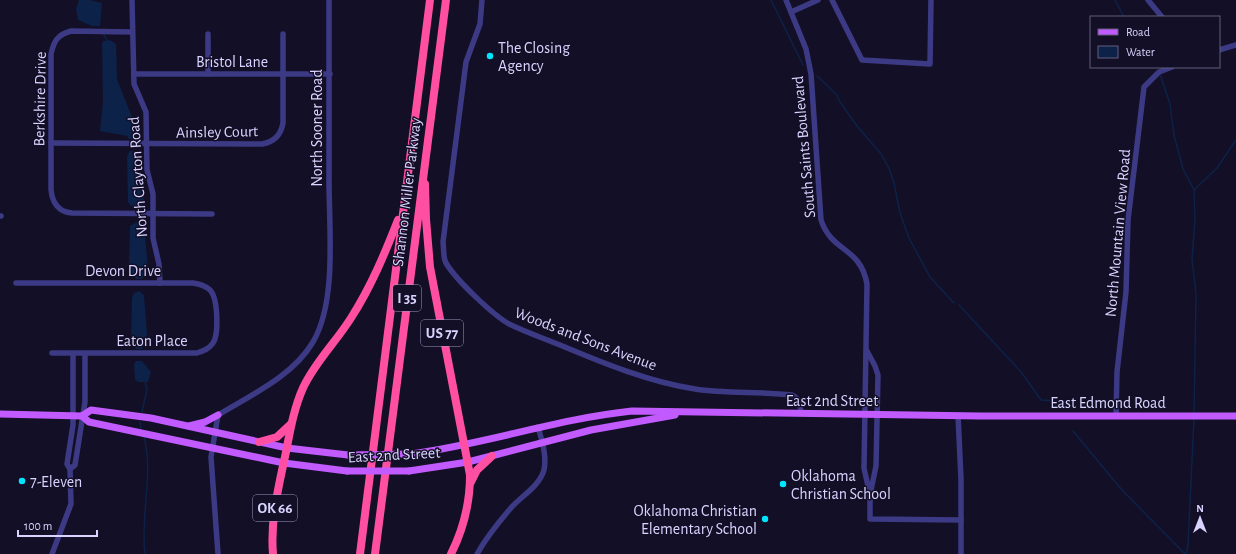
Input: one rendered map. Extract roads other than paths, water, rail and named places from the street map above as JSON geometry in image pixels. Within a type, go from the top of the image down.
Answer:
[{"type":"highway","name":"Shannon Miller Parkway","points":[[360,554],[402,210],[430,0]]},
{"type":"highway","name":"Shannon Miller Parkway","points":[[375,554],[446,0]]},
{"type":"highway","name":"US 77","points":[[425,155],[426,219],[430,267],[468,462]]},
{"type":"highway","points":[[287,448],[292,422],[303,388],[311,374],[351,318],[368,289],[402,210]]},
{"type":"highway","points":[[259,442],[277,437],[288,428],[292,422]]},
{"type":"highway","name":"OK 66","points":[[273,554],[272,525],[287,448]]},
{"type":"highway","points":[[470,485],[477,470],[492,456]]},
{"type":"highway","points":[[451,554],[461,534],[466,515],[470,485],[468,462]]},
{"type":"main road","name":"East 2nd Street","points":[[82,416],[91,410],[151,418],[287,448],[348,455],[411,454],[465,446]]},
{"type":"main road","name":"East 2nd Street","points":[[538,427],[582,418],[632,411],[683,413],[877,413],[980,416]]},
{"type":"main road","name":"East 2nd Street","points":[[0,414],[82,416],[90,422],[284,463],[347,471],[409,471],[468,462],[620,424],[683,413]]},
{"type":"main road","points":[[186,426],[205,422],[218,415]]},
{"type":"main road","name":"East Edmond Road","points":[[980,416],[1236,416]]},
{"type":"main road","points":[[465,446],[538,427]]},
{"type":"street","name":"North Clayton Road","points":[[132,0],[135,87],[146,112],[147,170],[153,194],[153,238],[159,264],[160,283]]},
{"type":"street","name":"North Sooner Road","points":[[218,415],[283,375],[305,354],[321,328],[326,312],[329,257],[329,0]]},
{"type":"street","name":"Woods and Sons Avenue","points":[[482,0],[480,24],[466,62],[443,242],[446,262],[473,294],[494,313],[509,323],[528,332],[587,356],[648,378],[674,385],[725,392],[792,395],[797,398],[800,404],[801,413]]},
{"type":"street","name":"South Saints Boulevard","points":[[786,0],[806,49],[811,74],[821,220],[832,240],[858,260],[866,275],[868,284],[864,468],[870,495]]},
{"type":"street","points":[[791,12],[818,0]]},
{"type":"street","points":[[832,0],[862,60],[930,64],[931,0]]},
{"type":"street","points":[[1148,0],[1161,16]]},
{"type":"street","name":"Berkshire Drive","points":[[132,32],[70,31],[61,34],[55,41],[51,54],[52,194],[55,205],[61,210],[75,214],[153,213]]},
{"type":"street","points":[[208,34],[208,74]]},
{"type":"street","name":"Ainsley Court","points":[[52,143],[262,144],[271,142],[278,137],[282,126],[283,34]]},
{"type":"street","points":[[1220,50],[1236,45]]},
{"type":"street","name":"North Mountain View Road","points":[[1116,416],[1117,372],[1126,292],[1128,220],[1144,87],[1159,72],[1169,68]]},
{"type":"street","name":"Bristol Lane","points":[[134,74],[330,74]]},
{"type":"street","points":[[153,213],[212,214]]},
{"type":"street","name":"Devon Drive","points":[[16,283],[193,283],[204,286],[212,293],[216,307]]},
{"type":"street","name":"Eaton Place","points":[[52,353],[85,354],[203,352],[210,347],[215,340],[216,307]]},
{"type":"street","name":"South Saints Boulevard","points":[[867,350],[878,376],[876,466],[870,495],[870,519],[961,520]]},
{"type":"street","points":[[52,554],[71,504],[70,469],[67,464],[73,415],[73,354]]},
{"type":"street","points":[[70,469],[75,465],[85,402],[85,354]]},
{"type":"street","points":[[218,415],[212,448],[213,494],[218,554]]},
{"type":"street","points":[[958,415],[961,554]]},
{"type":"street","points":[[477,554],[497,524],[539,481],[544,471],[545,456],[538,427]]},
{"type":"water","points":[[79,0],[90,0],[102,3],[100,26],[92,26],[78,20],[76,9]]},
{"type":"water","points":[[110,40],[116,44],[117,79],[137,130],[135,139],[129,139],[127,136],[100,131],[103,101],[102,43]]},
{"type":"water","points":[[130,151],[135,151],[137,154],[138,173],[144,197],[142,209],[134,208],[128,202],[127,156]]},
{"type":"water","points":[[139,221],[144,225],[148,268],[147,273],[142,279],[136,279],[130,271],[129,264],[130,226]]},
{"type":"water","points":[[139,291],[144,295],[147,340],[142,349],[136,349],[131,341],[132,298],[134,293]]},
{"type":"water","points":[[136,361],[142,361],[151,372],[148,382],[138,382],[135,379],[134,364]]},
{"type":"waterway","points":[[771,0],[803,65]]},
{"type":"waterway","points":[[1115,0],[1123,16]]},
{"type":"waterway","points":[[104,35],[107,40]]},
{"type":"waterway","points":[[1160,74],[1170,104],[1174,135],[1183,169],[1194,190],[1195,219],[1192,259],[1196,294],[1194,415]]},
{"type":"waterway","points":[[817,76],[836,94],[857,126],[881,154],[889,168],[894,183],[900,213],[909,238],[930,277],[954,303]]},
{"type":"waterway","points":[[1194,190],[1217,168],[1236,140]]},
{"type":"waterway","points":[[959,305],[1022,373],[1041,400],[1071,402],[1072,406]]},
{"type":"waterway","points":[[142,412],[147,389],[145,381]]},
{"type":"waterway","points":[[1186,554],[1188,545],[1194,418]]},
{"type":"waterway","points":[[140,422],[141,429]]},
{"type":"waterway","points":[[1073,431],[1122,490],[1185,554]]},
{"type":"waterway","points":[[144,437],[148,466],[144,525],[145,554]]},
{"type":"place","name":"The Closing Agency","points":[[490,56]]},
{"type":"place","name":"7-Eleven","points":[[22,481]]},
{"type":"place","name":"Oklahoma Christian School","points":[[783,484]]},
{"type":"place","name":"Oklahoma Christian Elementary School","points":[[765,519]]}]
